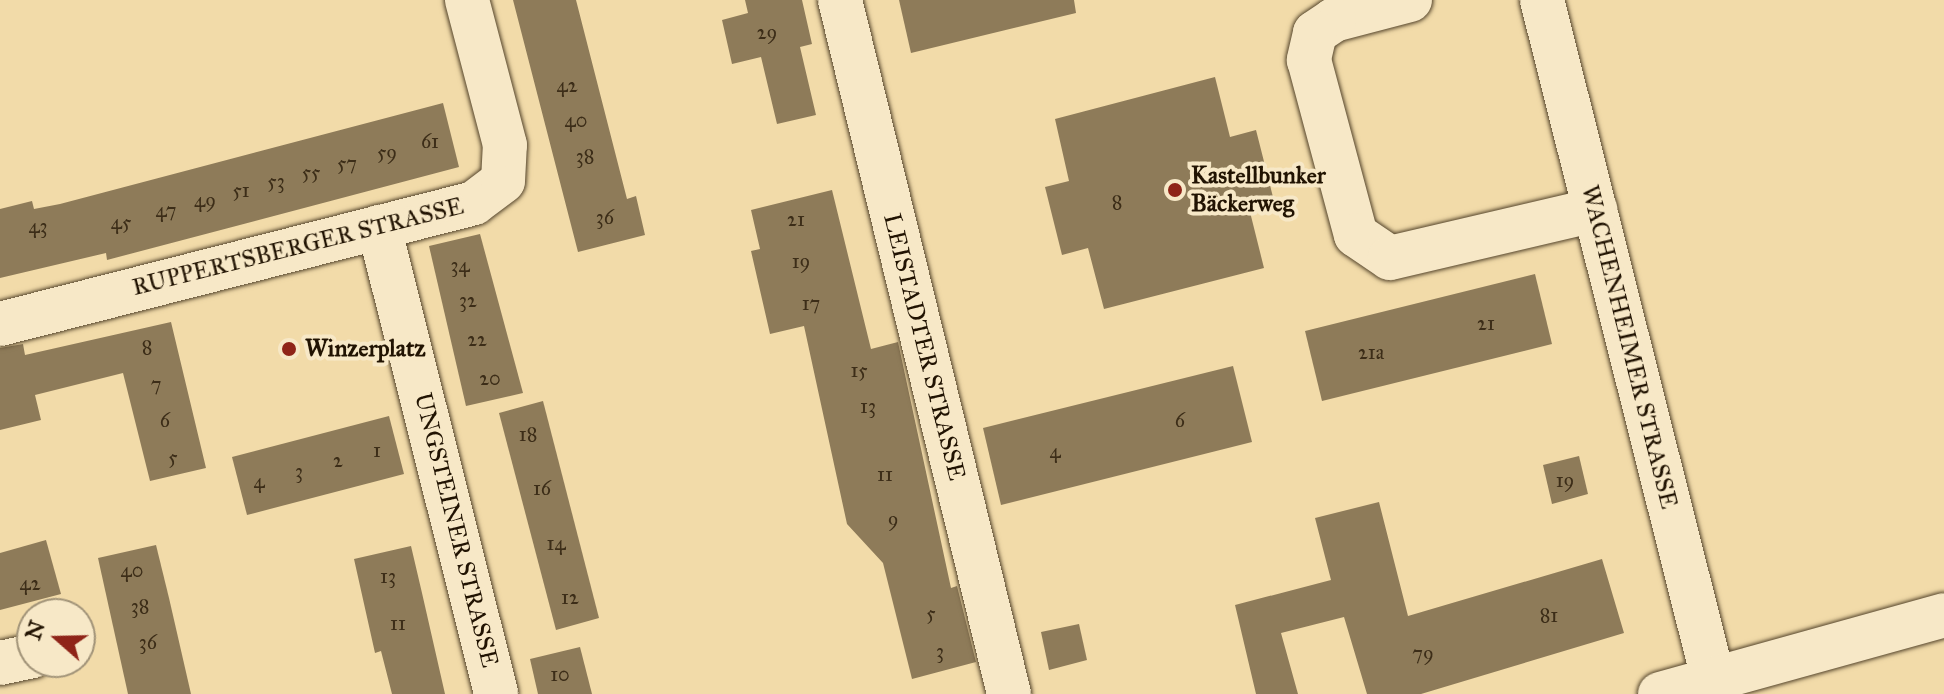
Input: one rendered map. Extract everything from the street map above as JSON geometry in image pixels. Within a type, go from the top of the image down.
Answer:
[{"type":"street","name":"RUPPERTSBERGER STRASSE","points":[[0,324],[474,203],[503,181],[505,145],[467,0]]},
{"type":"street","name":"LEISTADTER STRASSE","points":[[840,0],[1009,694]]},
{"type":"street","points":[[1410,0],[1334,20],[1315,33],[1309,60],[1356,235],[1390,258],[1595,210]]},
{"type":"street","name":"WACHENHEIMER STRASSE","points":[[1542,0],[1715,687]]},
{"type":"street","name":"UNGSTEINER STRASSE","points":[[379,227],[496,694]]},
{"type":"street","points":[[1660,694],[1715,687],[1944,615]]},
{"type":"building","points":[[513,0],[576,0],[627,199],[636,196],[645,235],[578,252]]},
{"type":"building","points":[[745,0],[802,0],[812,44],[800,47],[816,115],[777,124],[761,57],[732,64],[722,20],[748,13]]},
{"type":"building","points":[[899,0],[1074,0],[1076,13],[911,53]]},
{"type":"building","name":"Kastellbunker Bäckerweg","points":[[1215,77],[1230,137],[1256,130],[1274,201],[1249,208],[1264,268],[1104,309],[1088,248],[1062,255],[1045,187],[1069,181],[1055,119]]},
{"type":"building","points":[[443,103],[459,167],[107,260],[106,253],[0,278],[0,209],[32,201],[34,209],[60,204]]},
{"type":"building","points":[[832,190],[871,349],[898,342],[951,588],[957,586],[976,662],[912,679],[883,563],[847,524],[804,326],[770,334],[751,251],[760,249],[751,210]]},
{"type":"building","points":[[480,234],[523,393],[466,406],[429,246]]},
{"type":"building","points":[[1535,274],[1552,344],[1322,401],[1305,331]]},
{"type":"building","points":[[171,322],[206,468],[150,481],[123,373],[35,395],[41,420],[0,430],[0,348],[23,344],[25,355]]},
{"type":"building","points":[[1233,366],[1252,442],[1001,505],[983,428]]},
{"type":"building","points":[[543,401],[599,618],[556,630],[499,413]]},
{"type":"building","points":[[389,416],[404,474],[247,515],[232,457]]},
{"type":"building","points":[[1579,456],[1588,494],[1552,504],[1543,465]]},
{"type":"building","points":[[1379,502],[1408,616],[1602,559],[1624,633],[1421,694],[1367,694],[1344,617],[1281,633],[1298,694],[1256,694],[1235,605],[1331,580],[1315,518]]},
{"type":"building","points":[[46,540],[61,594],[46,598],[16,598],[16,606],[0,610],[0,553]]},
{"type":"building","points":[[156,545],[191,694],[128,694],[98,558]]},
{"type":"building","points":[[411,546],[445,694],[392,694],[381,651],[375,653],[354,559]]},
{"type":"building","points":[[1079,624],[1087,660],[1049,670],[1041,632]]},
{"type":"building","points":[[580,647],[592,694],[538,694],[530,659]]},
{"type":"place","name":"Kastellbunker Bäckerweg","points":[[1175,190]]},
{"type":"place","name":"Winzerplatz","points":[[289,349]]}]
